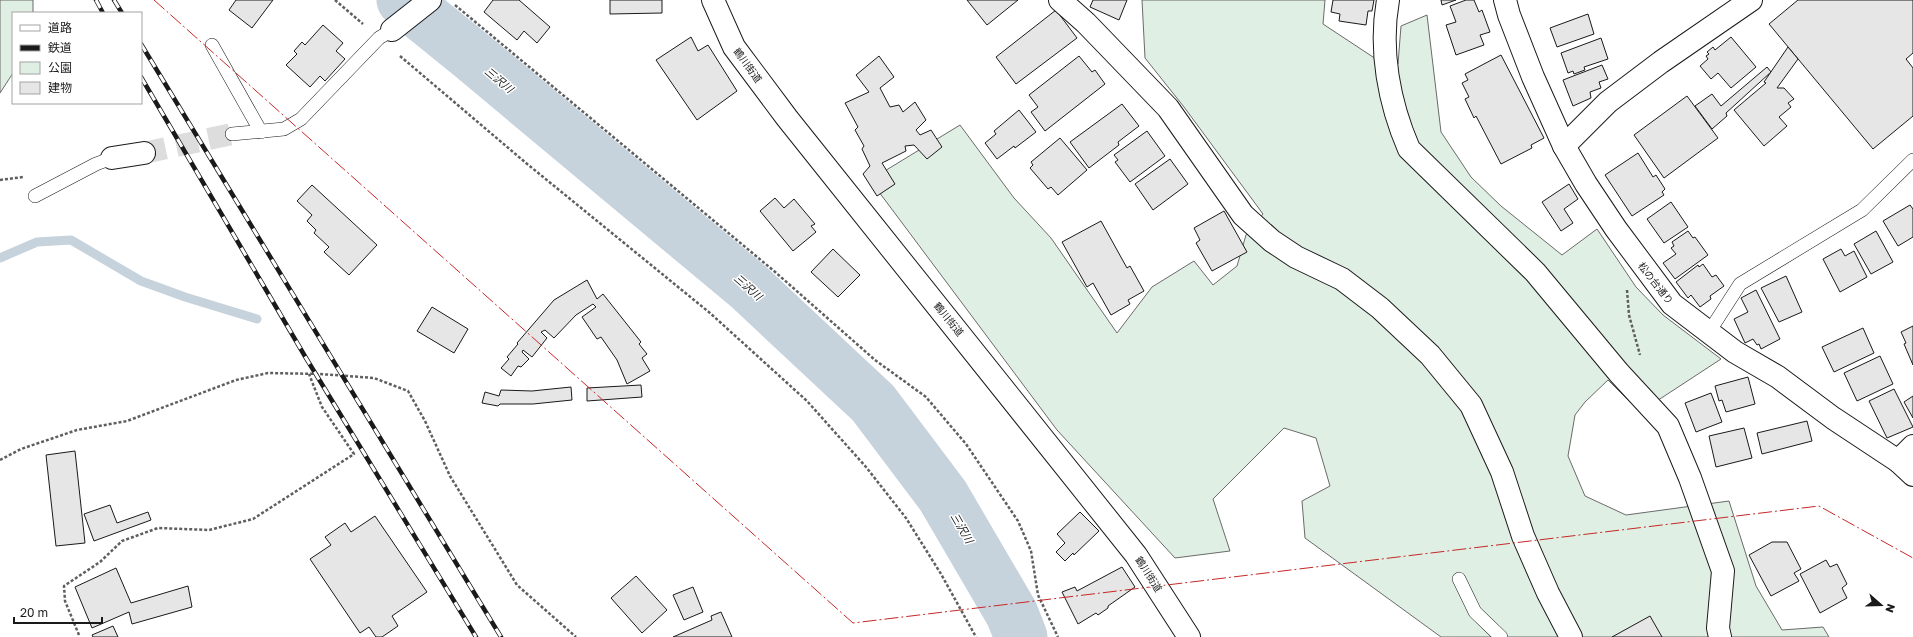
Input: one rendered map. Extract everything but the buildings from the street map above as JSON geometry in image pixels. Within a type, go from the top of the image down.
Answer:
[{"type":"street","points":[[386,34],[430,0]]},
{"type":"street","name":"鶴川街道","points":[[713,0],[734,47],[787,118],[1026,415],[1136,555],[1189,637]]},
{"type":"street","points":[[1060,0],[1086,23],[1168,108],[1243,215],[1272,241],[1296,257],[1342,279],[1380,308],[1430,355],[1471,405],[1502,472],[1523,536],[1548,594],[1571,637]]},
{"type":"street","points":[[1388,0],[1385,49],[1390,92],[1398,123],[1409,149],[1535,272],[1619,373],[1668,426],[1690,478],[1723,571],[1718,628],[1720,637]]},
{"type":"street","name":"松の台通り","points":[[1505,0],[1509,15],[1533,77],[1564,146],[1586,184],[1672,304],[1735,352],[1778,376],[1833,418],[1906,468]]},
{"type":"street","points":[[1564,146],[1608,102],[1661,62],[1751,0]]},
{"type":"street","points":[[112,158],[144,153]]},
{"type":"street","points":[[1906,468],[1913,446]]},
{"type":"lane","points":[[232,134],[284,129],[301,119],[386,34]]},
{"type":"lane","points":[[212,45],[262,132]]},
{"type":"lane","points":[[35,196],[96,164],[112,158]]},
{"type":"lane","points":[[1709,332],[1740,284],[1862,210],[1913,160]]},
{"type":"lane","points":[[1460,579],[1475,612],[1501,637]]},
{"type":"path","points":[[335,0],[386,34],[526,163],[710,314],[807,401],[866,467],[906,518],[941,574],[976,637]]},
{"type":"path","points":[[449,0],[774,271],[875,360],[926,397],[966,444],[1018,521],[1031,551],[1038,595],[1058,637]]},
{"type":"path","points":[[1627,284],[1629,315],[1642,361]]},
{"type":"path","points":[[0,460],[31,445],[77,430],[128,421],[236,380],[268,373],[374,378],[408,391],[425,421],[450,476],[517,585],[576,637]]},
{"type":"path","points":[[79,635],[65,601],[64,586],[100,562],[122,541],[158,528],[209,530],[253,519],[354,454],[322,407],[309,374]]},
{"type":"green space","points":[[0,0],[33,0],[33,12],[12,12],[12,75],[0,93]]},
{"type":"green space","points":[[1142,0],[1325,0],[1323,24],[1376,59],[1398,64],[1401,26],[1427,15],[1441,132],[1471,177],[1501,206],[1562,255],[1597,229],[1636,287],[1663,315],[1721,359],[1640,412],[1608,380],[1585,402],[1575,415],[1568,456],[1585,496],[1626,515],[1729,501],[1756,586],[1782,630],[1823,627],[1829,637],[1441,637],[1305,538],[1302,501],[1330,486],[1316,438],[1284,428],[1213,499],[1230,551],[1175,558],[1057,430],[870,180],[960,125],[1014,198],[1051,238],[1117,333],[1152,287],[1194,261],[1213,285],[1237,266],[1246,235],[1263,214],[1184,107],[1145,58]]},
{"type":"waterway","name":"三沢川","points":[[403,0],[749,287],[873,403],[943,496],[1012,614],[1021,637]]},
{"type":"waterway","points":[[0,258],[37,242],[71,240],[141,281],[185,297],[257,319]]},
{"type":"tunnel","points":[[144,153],[232,134]]},
{"type":"railway","points":[[96,0],[102,12]]},
{"type":"railway","points":[[114,0],[121,12]]},
{"type":"railway","points":[[142,46],[501,637]]},
{"type":"railway","points":[[142,79],[306,358],[476,637]]},
{"type":"power","points":[[154,0],[853,623],[1819,506],[1913,558]]}]
